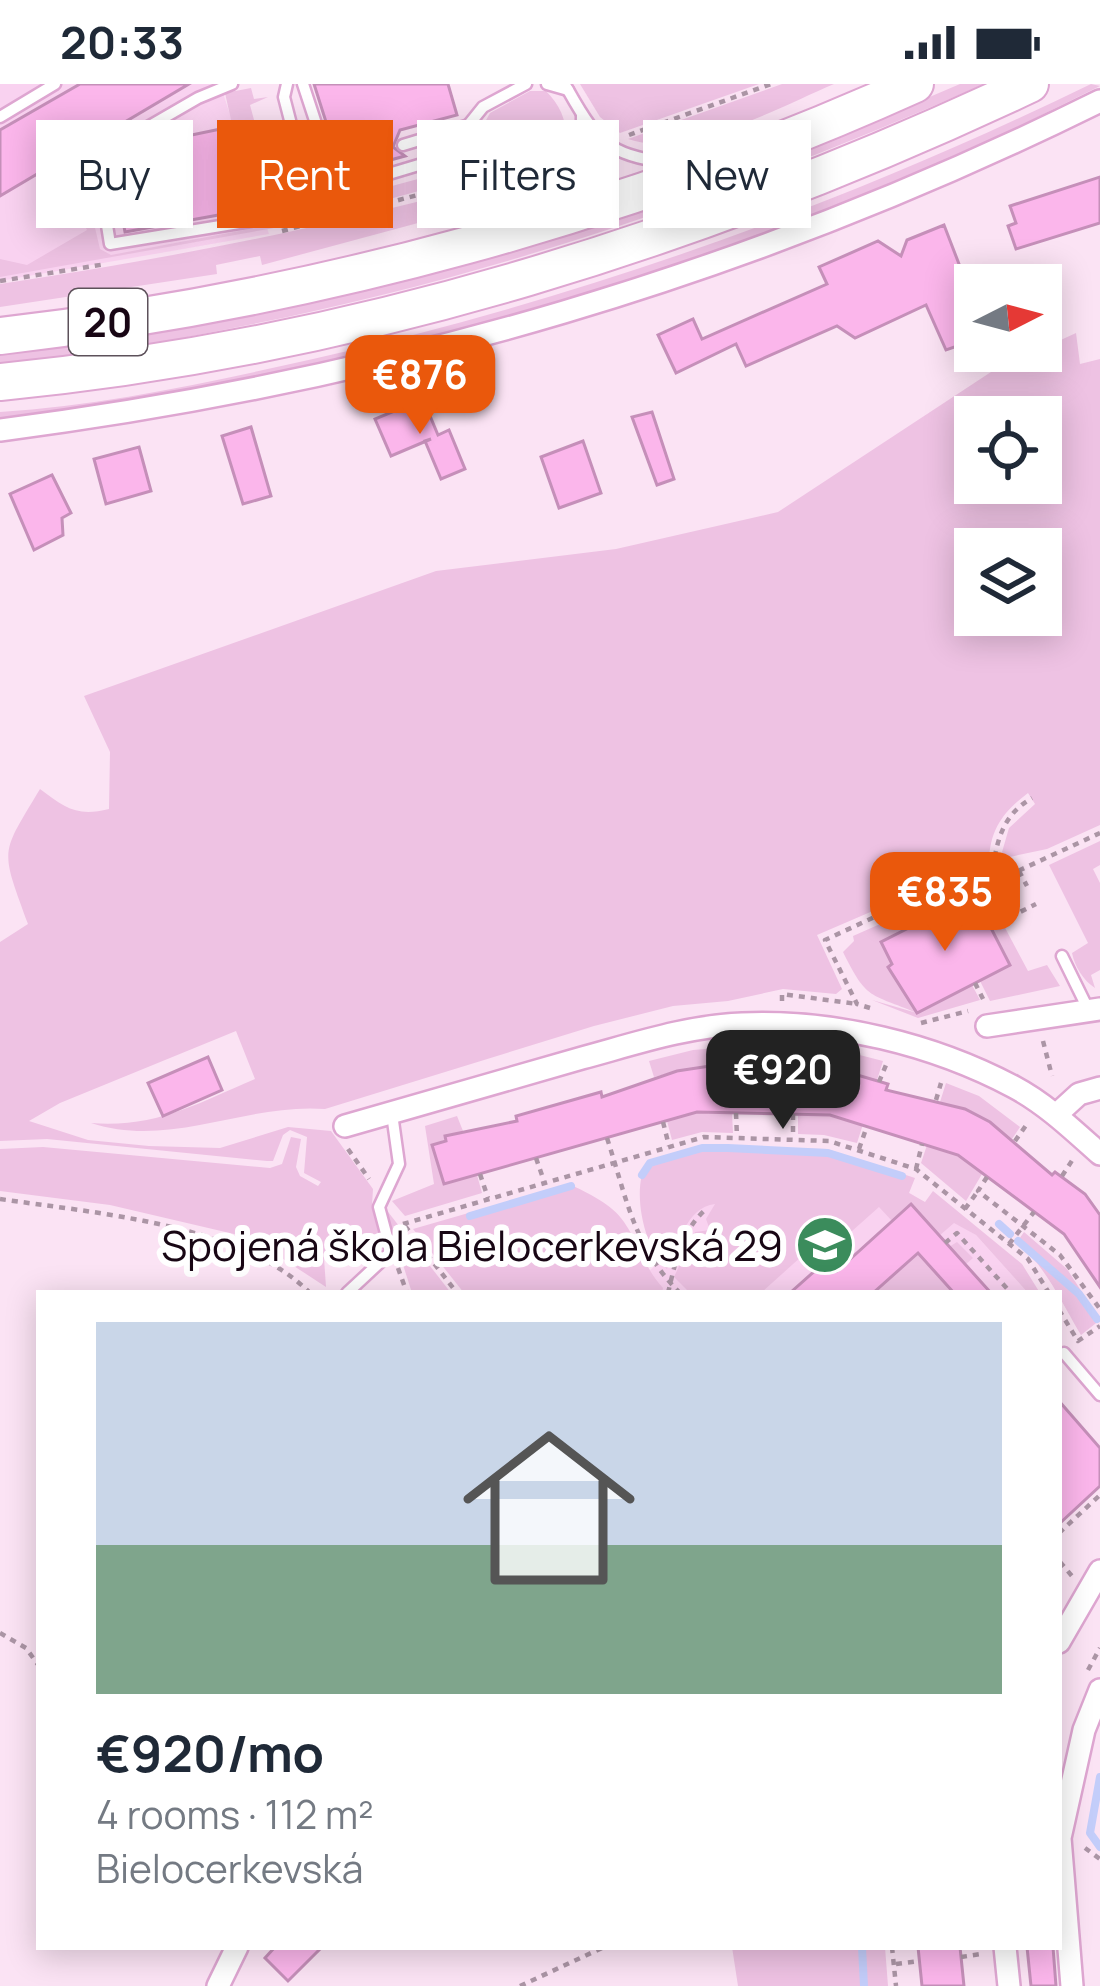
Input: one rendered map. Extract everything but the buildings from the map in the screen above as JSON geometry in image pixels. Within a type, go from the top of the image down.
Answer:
[{"type":"highway","name":"20","points":[[811,126],[915,84]]},
{"type":"highway","name":"20","points":[[0,382],[148,363],[291,336],[520,278],[790,188],[1030,84]]},
{"type":"highway","name":"20","points":[[0,336],[144,316],[271,291],[523,228]]},
{"type":"street","points":[[0,430],[337,374],[552,318],[777,243],[916,188],[1100,101]]},
{"type":"street","points":[[987,1026],[1094,1010]]},
{"type":"street","points":[[345,1126],[665,1035],[741,1024],[844,1029],[1015,1087],[1056,1114],[1093,1162]]},
{"type":"street","points":[[1056,1114],[1079,1094],[1100,1088]]},
{"type":"street","points":[[1062,1637],[1100,1571]]},
{"type":"street","points":[[1062,1829],[1084,1730],[1100,1690]]},
{"type":"street","points":[[1062,1863],[1072,1986]]},
{"type":"street","points":[[218,1986],[236,1950]]},
{"type":"street","points":[[996,1950],[1009,1986]]},
{"type":"lane","points":[[0,117],[56,84]]},
{"type":"lane","points":[[217,227],[110,244],[96,157],[198,98],[232,84]]},
{"type":"lane","points":[[287,84],[284,98],[290,120]]},
{"type":"lane","points":[[303,84],[315,120]]},
{"type":"lane","points":[[471,120],[483,107],[526,84]]},
{"type":"lane","points":[[547,84],[566,87],[587,120]]},
{"type":"lane","points":[[582,115],[582,120]]},
{"type":"lane","points":[[403,145],[417,141]]},
{"type":"lane","points":[[1062,956],[1094,1010]]},
{"type":"lane","points":[[349,1290],[391,1252],[379,1207],[399,1164],[392,1114]]},
{"type":"lane","points":[[1064,1353],[1100,1395]]},
{"type":"path","points":[[619,138],[770,84]]},
{"type":"path","points":[[268,234],[417,197]]},
{"type":"path","points":[[0,281],[124,261]]},
{"type":"path","points":[[1010,917],[992,883],[996,841],[1004,824],[1032,798]]},
{"type":"path","points":[[992,883],[1100,833]]},
{"type":"path","points":[[857,1004],[825,940],[976,870],[993,868]]},
{"type":"path","points":[[1018,871],[1027,886]]},
{"type":"path","points":[[990,927],[1036,904]]},
{"type":"path","points":[[916,1024],[987,1006],[975,983]]},
{"type":"path","points":[[782,994],[877,1011]]},
{"type":"path","points":[[1042,1036],[1052,1076]]},
{"type":"path","points":[[721,1042],[735,1042],[736,1067]]},
{"type":"path","points":[[782,1043],[794,1043],[794,1068]]},
{"type":"path","points":[[879,1082],[888,1058]]},
{"type":"path","points":[[936,1100],[943,1077]]},
{"type":"path","points":[[736,1113],[737,1138]]},
{"type":"path","points":[[794,1114],[794,1140]]},
{"type":"path","points":[[1019,1118],[1042,1136]]},
{"type":"path","points":[[663,1122],[669,1147]]},
{"type":"path","points":[[1015,1141],[1027,1124]]},
{"type":"path","points":[[859,1151],[867,1126]]},
{"type":"path","points":[[403,1224],[704,1137],[829,1142],[916,1169],[1028,1259],[1046,1290]]},
{"type":"path","points":[[607,1138],[630,1214],[654,1267],[677,1290]]},
{"type":"path","points":[[916,1169],[922,1144]]},
{"type":"path","points":[[1058,1148],[1073,1159],[1093,1162]]},
{"type":"path","points":[[536,1158],[544,1182]]},
{"type":"path","points":[[1061,1176],[1073,1159]]},
{"type":"path","points":[[480,1174],[488,1198]]},
{"type":"path","points":[[965,1209],[987,1177]]},
{"type":"path","points":[[979,1191],[1075,1272],[1100,1309]]},
{"type":"path","points":[[0,1199],[119,1217],[243,1247],[292,1275],[307,1290]]},
{"type":"path","points":[[669,1290],[687,1233],[704,1211]]},
{"type":"path","points":[[1009,1244],[1034,1212]]},
{"type":"path","points":[[945,1243],[957,1233],[1008,1290]]},
{"type":"path","points":[[434,1263],[455,1290]]},
{"type":"path","points":[[1075,1272],[1085,1266]]},
{"type":"path","points":[[1062,1315],[1078,1342],[1100,1326]]},
{"type":"path","points":[[1062,1529],[1100,1495]]},
{"type":"path","points":[[0,1633],[26,1648],[36,1662]]},
{"type":"path","points":[[520,1986],[598,1950]]},
{"type":"path","points":[[892,1950],[896,1986]]},
{"type":"path","points":[[961,1957],[996,1950]]},
{"type":"path","points":[[893,1964],[920,1961]]},
{"type":"shaded area","points":[[0,84],[220,84],[232,120],[217,120],[217,228],[267,228],[269,234],[0,281]]},
{"type":"shaded area","points":[[580,84],[759,84],[657,120],[643,120],[643,125],[620,133],[619,120],[600,117]]},
{"type":"shaded area","points":[[782,84],[834,84],[752,120],[681,120]]},
{"type":"shaded area","points":[[960,84],[984,84],[811,156],[811,145]]},
{"type":"shaded area","points":[[1091,84],[1100,86],[937,167],[811,217],[811,206]]},
{"type":"shaded area","points":[[251,88],[254,99],[268,97],[250,105],[254,120],[231,120],[225,93]]},
{"type":"shaded area","points":[[530,91],[546,91],[564,120],[486,120],[490,113]]},
{"type":"shaded area","points":[[417,179],[417,192],[393,198],[393,186]]},
{"type":"shaded area","points":[[417,201],[417,223],[262,265],[260,256],[216,265],[217,274],[0,307],[0,284],[305,228],[393,228],[393,207]]},
{"type":"shaded area","points":[[643,206],[643,218],[619,226],[619,215]]},
{"type":"shaded area","points":[[86,228],[95,228],[100,249],[111,255],[274,228],[0,277],[0,259],[27,265]]},
{"type":"shaded area","points":[[577,228],[614,228],[339,305],[152,344],[0,364],[0,355],[248,315],[490,255]]},
{"type":"shaded area","points":[[753,228],[783,228],[464,332],[194,393],[0,421],[0,412],[197,384],[414,335]]},
{"type":"shaded area","points":[[1076,333],[1080,364],[1100,359],[1100,825],[1047,849],[1000,859],[1009,828],[1035,804],[1028,793],[1000,822],[989,861],[817,935],[842,989],[836,994],[783,989],[673,1006],[325,1109],[266,1112],[150,1131],[91,1123],[156,1118],[255,1079],[236,1031],[60,1103],[29,1121],[88,1140],[149,1146],[220,1148],[288,1127],[331,1131],[373,1189],[372,1205],[383,1239],[368,1259],[324,1258],[326,1287],[251,1238],[110,1205],[0,1191],[0,1149],[43,1147],[270,1168],[282,1164],[291,1137],[301,1139],[296,1167],[300,1176],[318,1186],[321,1182],[304,1173],[307,1137],[290,1130],[283,1135],[273,1161],[47,1139],[0,1141],[0,942],[28,924],[8,853],[40,789],[72,809],[109,809],[110,752],[84,696],[436,571],[616,549],[778,512],[954,396],[954,504],[1062,504],[1062,396],[954,396],[991,372],[1062,372],[1062,339]]},
{"type":"shaded area","points":[[1100,841],[1100,865],[1093,869],[1100,883],[1100,970],[1091,975],[1095,988],[1075,963],[1072,953],[1088,943],[1049,865]]},
{"type":"shaded area","points":[[980,880],[1001,917],[989,924],[974,895],[889,967],[917,1012],[972,985],[980,1000],[918,1018],[872,1000],[917,1013],[865,988],[843,952],[853,936]]},
{"type":"shaded area","points":[[1003,924],[1028,971],[1047,965],[1060,986],[990,1001],[980,981],[1010,965],[992,930]]},
{"type":"shaded area","points":[[731,1047],[732,1067],[697,1111],[732,1113],[733,1133],[702,1132],[672,1140],[667,1121],[697,1112],[669,1073],[654,1077],[649,1061]]},
{"type":"shaded area","points":[[798,1049],[848,1052],[883,1061],[857,1143],[798,1134],[798,1114],[817,1074],[816,1069],[798,1069]]},
{"type":"shaded area","points":[[946,1083],[979,1096],[1020,1127],[1012,1139],[997,1129],[959,1154],[982,1174],[966,1201],[921,1163],[927,1145],[957,1108],[940,1102]]},
{"type":"shaded area","points":[[457,1116],[463,1131],[433,1145],[443,1184],[477,1175],[482,1193],[405,1216],[392,1201],[434,1184],[425,1126]]},
{"type":"shaded area","points":[[703,1146],[827,1149],[915,1178],[909,1193],[925,1202],[933,1191],[1022,1264],[1038,1290],[1025,1290],[976,1235],[954,1223],[939,1236],[911,1204],[892,1221],[879,1207],[824,1256],[813,1246],[764,1290],[687,1290],[674,1277],[695,1232],[710,1230],[706,1219],[715,1204],[690,1220],[667,1269],[652,1247],[642,1217],[640,1186],[648,1161]]},
{"type":"shaded area","points":[[569,1184],[619,1216],[663,1290],[462,1290],[413,1229]]},
{"type":"shaded area","name":"Spojená škola Bielocerkevská 29","points":[[908,1192],[976,1235],[1025,1290],[636,1290],[668,1254],[649,1196]]},
{"type":"shaded area","points":[[385,1208],[449,1290],[411,1290]]},
{"type":"shaded area","points":[[1024,1232],[1067,1269],[1100,1320],[1081,1335],[1062,1303],[1062,1290],[1054,1290],[1017,1242]]},
{"type":"shaded area","points":[[957,1242],[973,1258],[945,1282],[950,1290],[876,1290],[918,1253],[937,1274],[956,1257],[949,1247]]},
{"type":"shaded area","points":[[732,1950],[885,1950],[888,1986],[738,1986]]},
{"type":"waterway","points":[[642,1175],[650,1163],[702,1148],[728,1148],[828,1153],[902,1176]]},
{"type":"waterway","points":[[470,1216],[571,1186]]},
{"type":"waterway","points":[[999,1224],[1010,1234]]},
{"type":"waterway","points":[[1018,1241],[1079,1294],[1097,1319]]},
{"type":"waterway","points":[[1100,1777],[1090,1833],[1100,1847]]},
{"type":"waterway","points":[[862,1950],[864,1986]]},
{"type":"place","name":"Spojená škola Bielocerkevská 29","points":[[825,1245]]}]
